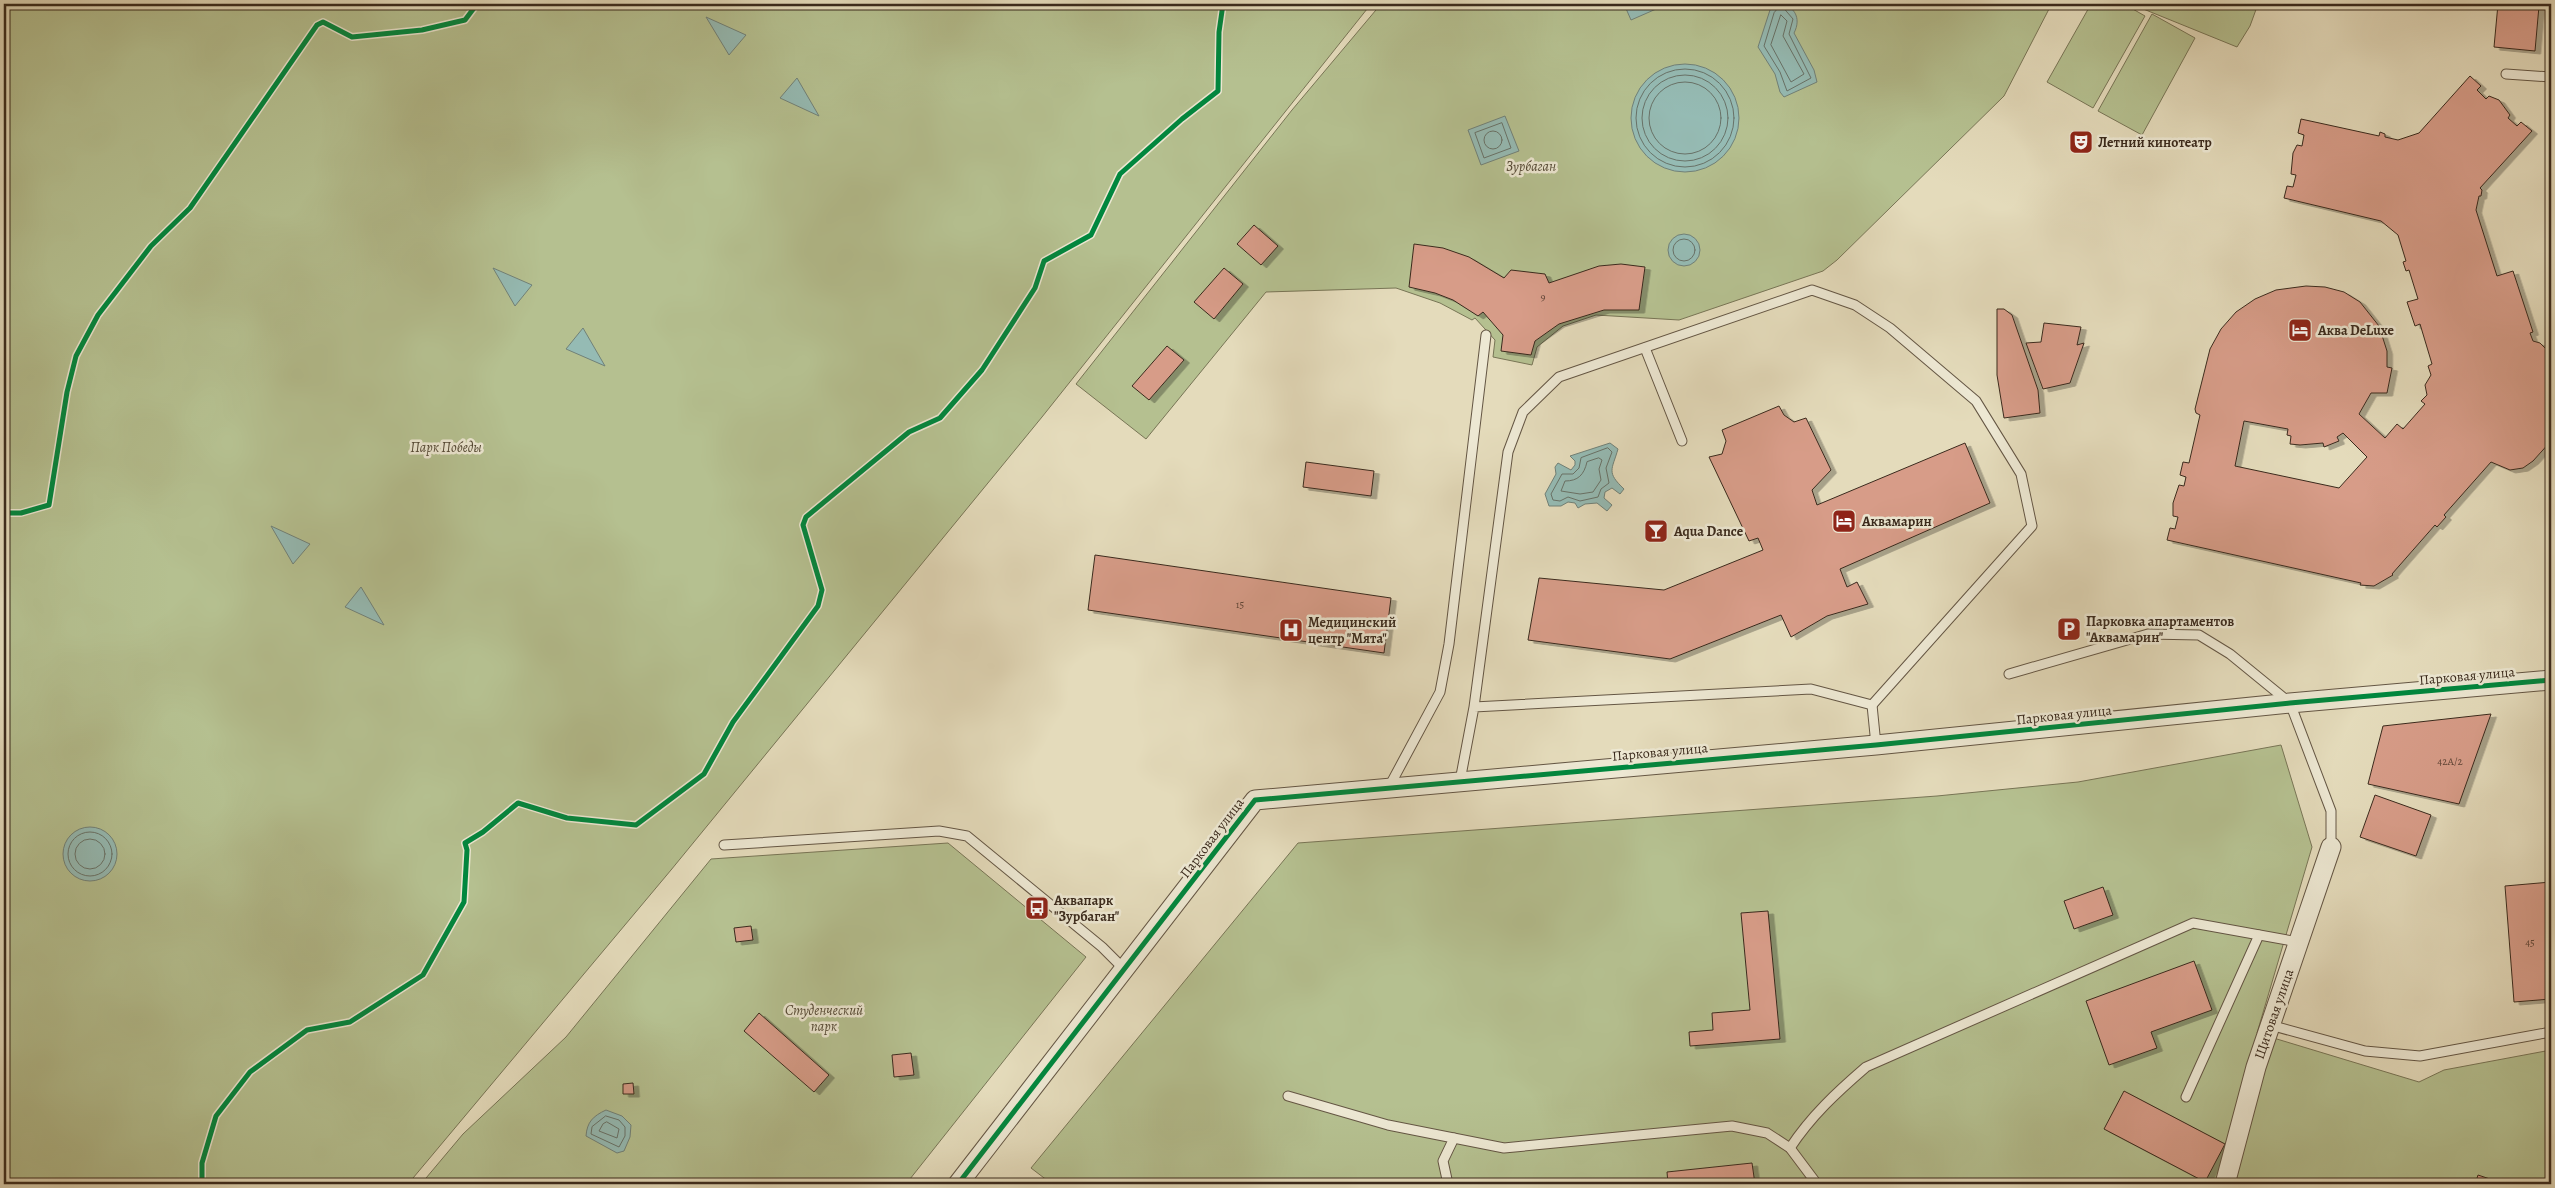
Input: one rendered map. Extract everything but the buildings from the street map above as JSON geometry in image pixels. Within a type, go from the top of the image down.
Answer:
[{"type":"street","name":"Парковая улица","points":[[958,1184],[1256,800],[1876,745],[2290,703],[2551,680]]},
{"type":"street","name":"Щитовая улица","points":[[2225,1184],[2256,1067],[2331,847]]},
{"type":"lane","points":[[2506,74],[2551,77]]},
{"type":"lane","points":[[1460,781],[1474,707],[1508,452],[1523,412],[1559,377],[1812,290],[1855,305],[1890,328],[1976,401],[2021,474],[2032,526],[1872,705],[1876,745]]},
{"type":"lane","points":[[1389,787],[1440,692],[1450,634],[1486,335]]},
{"type":"lane","points":[[1645,348],[1682,441]]},
{"type":"lane","points":[[2009,674],[2148,634],[2200,635],[2230,654],[2290,703],[2331,811],[2331,847]]},
{"type":"lane","points":[[1474,707],[1811,690],[1872,705]]},
{"type":"lane","points":[[724,845],[939,831],[967,836],[1102,947],[1125,970]]},
{"type":"lane","points":[[1790,1148],[1808,1121],[1866,1067],[2193,923],[2298,942]]},
{"type":"lane","points":[[2186,1097],[2259,935]]},
{"type":"lane","points":[[2270,1025],[2365,1051],[2420,1056],[2551,1032]]},
{"type":"lane","points":[[1288,1096],[1388,1125],[1504,1148],[1732,1126],[1767,1133],[1790,1148],[1817,1184]]},
{"type":"lane","points":[[1448,1184],[1443,1161],[1454,1138]]},
{"type":"green space","name":"Парк Победы","points":[[4,4],[1371,4],[1042,417],[671,870],[408,1184],[4,1184]]},
{"type":"green space","name":"Зурбаган","points":[[1381,4],[2039,4],[2049,9],[2004,96],[1837,260],[1823,271],[1679,320],[1596,315],[1563,326],[1537,347],[1532,365],[1493,357],[1495,340],[1475,318],[1472,320],[1440,303],[1396,288],[1266,292],[1146,439],[1076,384],[1292,110]]},
{"type":"green space","points":[[2091,4],[2124,4],[2145,16],[2093,108],[2047,82]]},
{"type":"green space","points":[[2131,4],[2258,4],[2250,26],[2237,47]]},
{"type":"green space","points":[[2152,14],[2195,38],[2142,135],[2098,111]]},
{"type":"green space","points":[[2281,745],[2312,847],[2257,1033],[2419,1082],[2444,1070],[2551,1050],[2551,1184],[1052,1184],[1031,1168],[1298,843],[1937,796],[2078,782]]},
{"type":"green space","name":"Студенческий парк","points":[[948,843],[1086,957],[906,1184],[421,1184],[463,1134],[566,1037],[711,859]]},
{"type":"water","points":[[1624,4],[1662,4],[1663,6],[1631,20]]},
{"type":"water","points":[[1777,4],[1788,6],[1795,13],[1797,22],[1794,33],[1814,70],[1817,82],[1784,97],[1780,92],[1775,74],[1758,47],[1770,10]]},
{"type":"water","points":[[706,17],[746,35],[729,55]]},
{"type":"water","points":[[1685,64],[1706,68],[1723,80],[1735,97],[1739,118],[1735,139],[1723,156],[1706,168],[1685,172],[1664,168],[1647,156],[1635,139],[1631,118],[1635,97],[1647,80],[1664,68]]},
{"type":"water","points":[[797,78],[819,116],[780,98]]},
{"type":"water","points":[[1505,116],[1519,151],[1481,165],[1468,130]]},
{"type":"water","points":[[1684,234],[1690,235],[1695,239],[1699,244],[1699,256],[1695,261],[1690,265],[1684,266],[1678,265],[1673,261],[1669,256],[1668,250],[1669,244],[1673,239],[1678,235]]},
{"type":"water","points":[[493,268],[532,285],[515,306]]},
{"type":"water","points":[[583,328],[605,366],[566,349]]},
{"type":"water","points":[[1610,443],[1618,449],[1612,470],[1613,474],[1624,489],[1620,494],[1612,488],[1605,492],[1604,498],[1612,505],[1607,511],[1597,503],[1585,504],[1578,508],[1575,503],[1568,502],[1561,506],[1549,506],[1545,494],[1556,474],[1555,467],[1558,463],[1571,470],[1575,465],[1575,461],[1570,456]]},
{"type":"water","points":[[271,526],[310,544],[293,564]]},
{"type":"water","points":[[361,587],[384,625],[345,607]]},
{"type":"water","points":[[90,827],[100,829],[109,835],[115,844],[117,854],[115,864],[109,873],[100,879],[90,881],[80,879],[71,873],[65,864],[63,854],[65,844],[71,835],[80,829]]},
{"type":"water","points":[[606,1110],[622,1116],[631,1125],[630,1137],[624,1151],[617,1153],[586,1136],[592,1120]]},
{"type":"cycle path","points":[[4,513],[21,513],[49,505],[67,392],[76,356],[98,315],[151,246],[190,208],[317,25],[323,22],[352,37],[422,30],[465,20],[477,4]]},
{"type":"cycle path","points":[[202,1184],[202,1163],[216,1116],[250,1072],[307,1030],[350,1022],[423,975],[464,902],[467,850],[465,843],[483,832],[518,803],[567,818],[636,825],[704,774],[733,722],[818,606],[822,590],[803,525],[806,517],[909,432],[940,418],[982,370],[1035,288],[1044,261],[1091,235],[1120,174],[1182,119],[1218,91],[1219,32],[1223,4]]},
{"type":"cycle path","points":[[958,1184],[1255,800],[1876,745],[2290,703],[2551,680]]},
{"type":"place","name":"Летний кинотеатр","points":[[2081,142]]},
{"type":"place","name":"Аква DeLuxe","points":[[2300,330]]},
{"type":"place","name":"Аквамарин","points":[[1844,521]]},
{"type":"place","name":"Aqua Dance","points":[[1656,531]]},
{"type":"place","name":"Парковка апартаментов \"Аквамарин\"","points":[[2069,629]]},
{"type":"place","name":"Медицинский центр \"Мята\"","points":[[1291,630]]},
{"type":"place","name":"Аквапарк \"Зурбаган\"","points":[[1037,908]]}]
